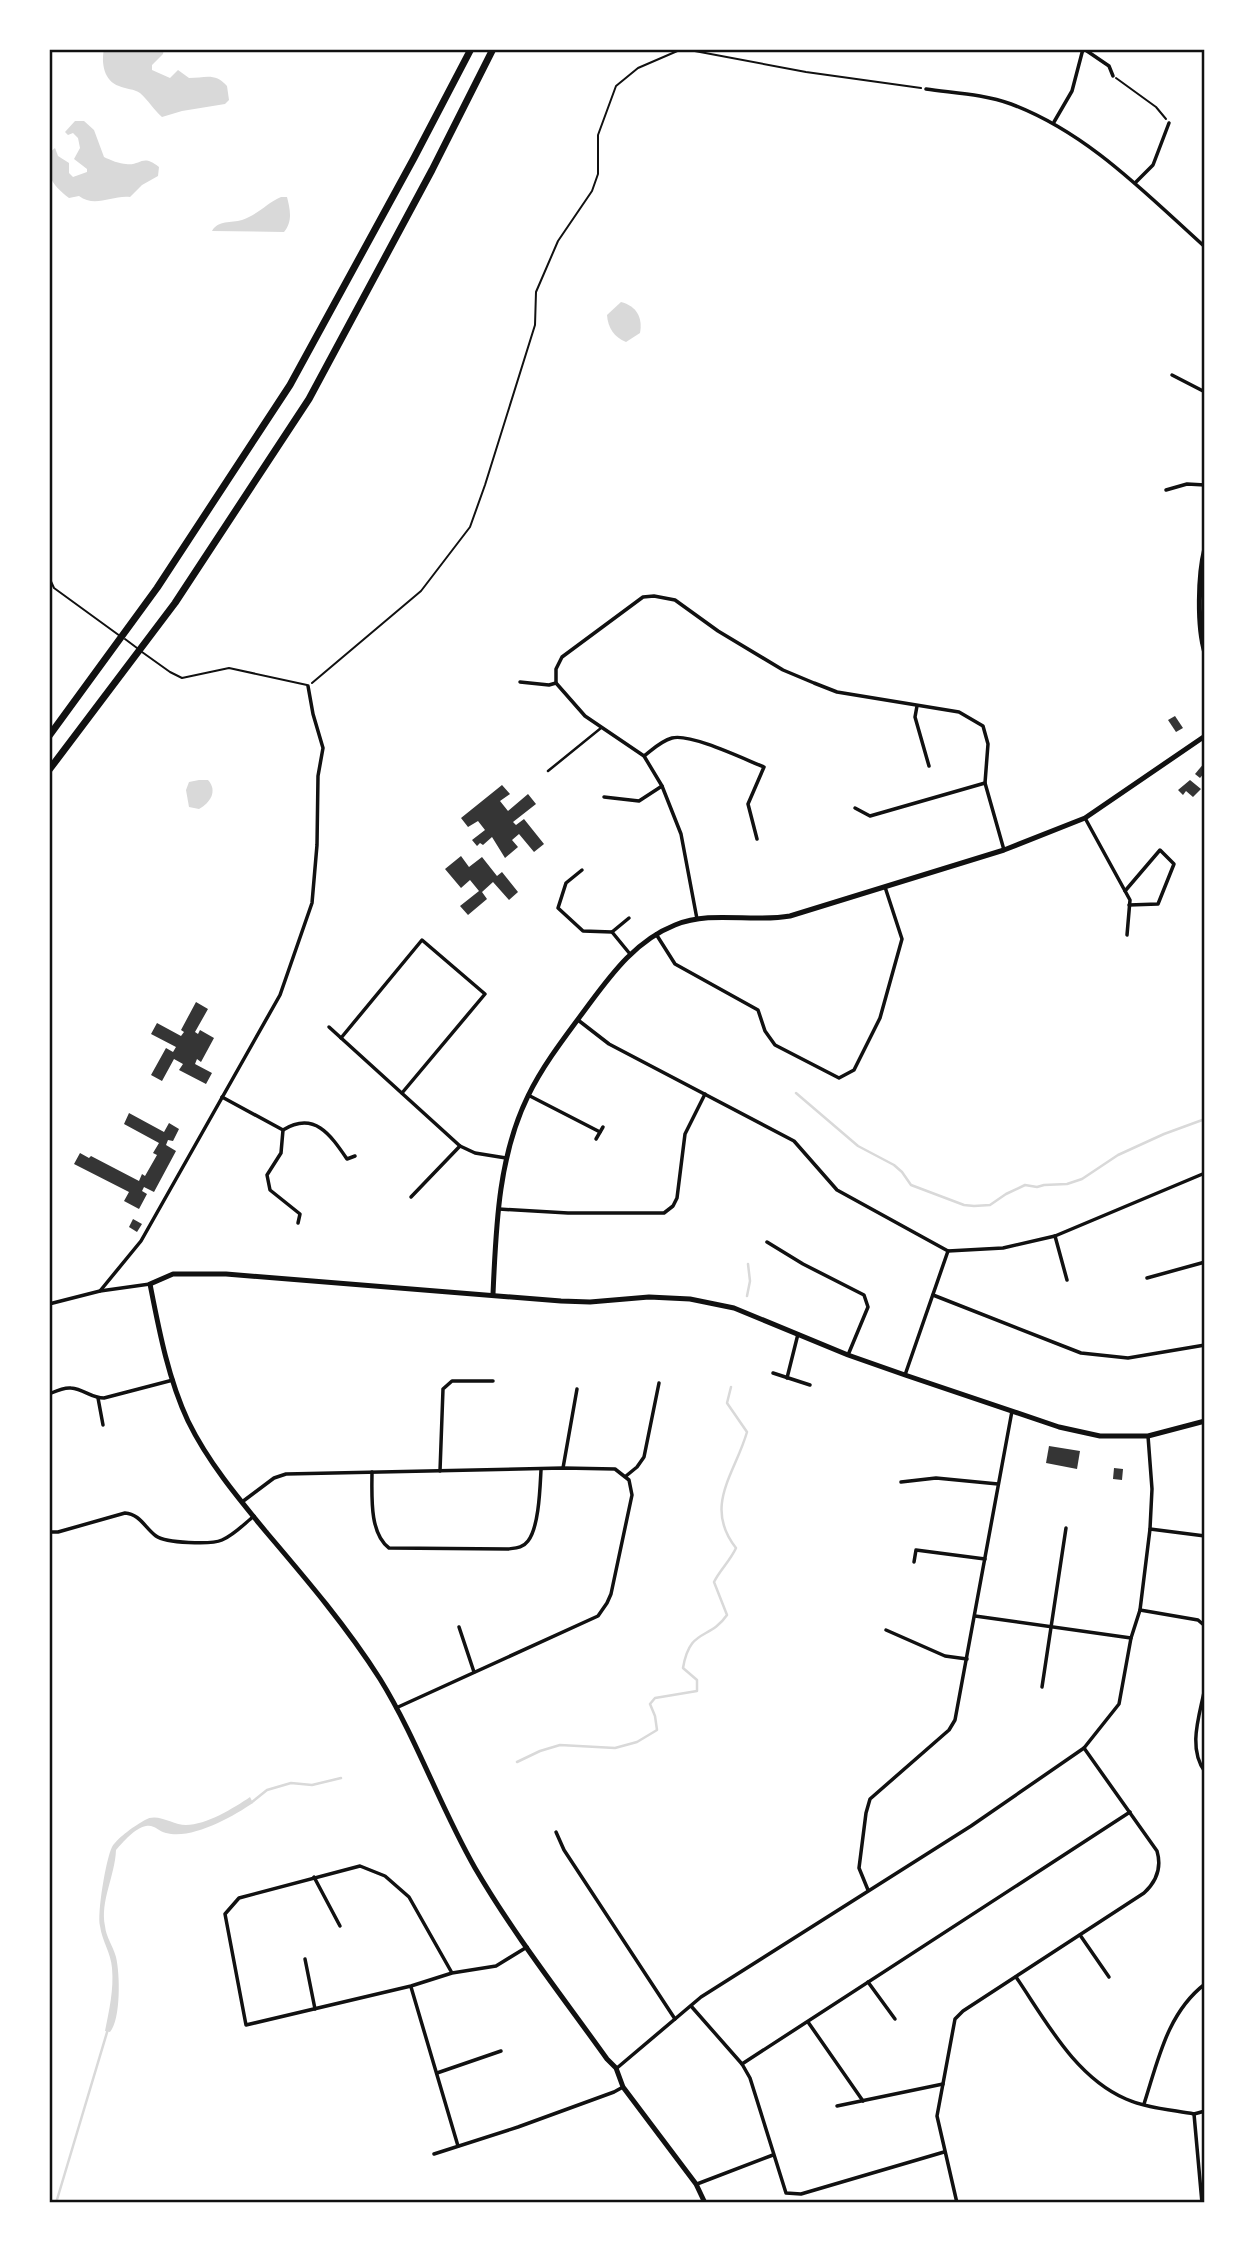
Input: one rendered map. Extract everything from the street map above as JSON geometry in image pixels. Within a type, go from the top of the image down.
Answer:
[{"type":"highway","points":[[49,736],[157,588],[290,385],[470,49]]},
{"type":"highway","points":[[49,770],[175,603],[309,399],[432,170],[493,49]]},
{"type":"street","points":[[1054,122],[1072,91],[1083,49],[1109,66],[1113,76]]},
{"type":"street","points":[[926,89],[1009,103],[1054,122],[1135,183],[1205,247]]},
{"type":"street","points":[[1135,183],[1153,164],[1169,123]]},
{"type":"street","points":[[1172,376],[1205,392]]},
{"type":"street","points":[[1166,491],[1187,484],[1205,485]]},
{"type":"street","points":[[1204,552],[1200,599],[1202,644],[1205,653]]},
{"type":"street","points":[[697,919],[681,834],[662,786],[644,756],[584,716],[556,683],[556,669],[562,657],[643,597],[675,600],[718,631],[783,670],[837,692],[959,712],[983,726],[988,744],[985,783],[1004,850]]},
{"type":"street","points":[[520,682],[549,685],[556,683]]},
{"type":"street","points":[[100,1291],[141,1241],[280,995],[312,903],[317,845],[318,776],[323,748],[308,686]]},
{"type":"street","points":[[917,706],[915,717],[929,766]]},
{"type":"street","points":[[548,771],[601,728]]},
{"type":"street","points":[[493,1294],[499,1209],[506,1158],[515,1126],[541,1072],[612,974],[630,954],[656,934],[675,925],[715,916],[761,919],[790,916],[1004,850],[1085,818],[1205,736]]},
{"type":"street","points":[[644,756],[659,744],[674,737],[689,738],[764,767],[748,804],[757,839]]},
{"type":"street","points":[[856,808],[870,816],[985,783]]},
{"type":"street","points":[[604,797],[639,801],[662,786]]},
{"type":"street","points":[[1085,818],[1130,900],[1127,935]]},
{"type":"street","points":[[1125,891],[1160,850],[1174,864],[1158,904],[1129,905]]},
{"type":"street","points":[[582,870],[566,883],[558,908],[583,931],[612,932],[629,918]]},
{"type":"street","points":[[656,934],[676,964],[758,1010],[765,1031],[775,1045],[839,1079],[854,1070],[880,1018],[902,939],[885,885]]},
{"type":"street","points":[[612,932],[630,954]]},
{"type":"street","points":[[341,1038],[422,940],[485,994],[402,1093]]},
{"type":"street","points":[[578,1020],[609,1044],[793,1141],[837,1189],[948,1251],[1003,1248],[1055,1236],[1205,1173]]},
{"type":"street","points":[[329,1027],[460,1146],[475,1153],[506,1158]]},
{"type":"street","points":[[499,1209],[659,1214],[669,1210],[677,1198],[685,1135],[705,1094]]},
{"type":"street","points":[[528,1095],[600,1132]]},
{"type":"street","points":[[222,1097],[284,1130]]},
{"type":"street","points":[[298,1223],[300,1214],[270,1190],[267,1175],[281,1153],[284,1130],[296,1122],[308,1122],[335,1141],[347,1159],[355,1156]]},
{"type":"street","points":[[596,1139],[603,1127]]},
{"type":"street","points":[[411,1197],[460,1146]]},
{"type":"street","points":[[417,1192],[422,1196]]},
{"type":"street","points":[[1055,1236],[1067,1280]]},
{"type":"street","points":[[767,1241],[803,1264],[860,1292],[866,1298],[868,1307],[848,1354]]},
{"type":"street","points":[[905,1375],[948,1251]]},
{"type":"street","points":[[1147,1278],[1205,1262]]},
{"type":"street","points":[[49,1304],[100,1291],[150,1284],[173,1274],[226,1274],[590,1302],[649,1297],[690,1299],[734,1308],[905,1375],[1059,1427],[1100,1436],[1148,1436],[1205,1421]]},
{"type":"street","points":[[150,1284],[173,1380],[188,1421],[209,1458],[348,1632],[396,1708],[475,1867],[527,1947],[616,2068],[623,2087],[696,2185],[705,2203]]},
{"type":"street","points":[[933,1295],[1081,1353],[1128,1358],[1205,1345]]},
{"type":"street","points":[[787,1378],[798,1334]]},
{"type":"street","points":[[773,1373],[810,1385]]},
{"type":"street","points":[[49,1394],[65,1388],[74,1388],[98,1398],[173,1380]]},
{"type":"street","points":[[440,1471],[443,1389],[452,1381],[493,1381]]},
{"type":"street","points":[[625,1476],[645,1457],[659,1383]]},
{"type":"street","points":[[563,1468],[577,1389]]},
{"type":"street","points":[[98,1398],[103,1425]]},
{"type":"street","points":[[868,1891],[859,1868],[870,1799],[954,1724],[1012,1412]]},
{"type":"street","points":[[616,2068],[691,2006],[971,1826],[1084,1748],[1119,1704],[1140,1611],[1152,1489],[1148,1436]]},
{"type":"street","points":[[242,1502],[274,1478],[286,1474],[563,1468],[615,1469],[625,1476],[631,1485],[632,1495],[611,1594],[603,1611],[593,1619],[396,1708]]},
{"type":"street","points":[[372,1471],[377,1530],[381,1541],[389,1548],[508,1549],[523,1546],[529,1540],[540,1495],[541,1470]]},
{"type":"street","points":[[901,1482],[936,1479],[998,1484]]},
{"type":"street","points":[[49,1532],[58,1532],[125,1513],[134,1514],[164,1540],[215,1542],[230,1536],[254,1516]]},
{"type":"street","points":[[1042,1687],[1066,1528]]},
{"type":"street","points":[[1150,1530],[1205,1536]]},
{"type":"street","points":[[914,1562],[916,1550],[985,1559]]},
{"type":"street","points":[[1140,1611],[1198,1620],[1205,1626]]},
{"type":"street","points":[[975,1616],[1132,1639]]},
{"type":"street","points":[[459,1628],[474,1672]]},
{"type":"street","points":[[886,1630],[945,1656],[967,1659]]},
{"type":"street","points":[[1204,1771],[1194,1745],[1205,1687]]},
{"type":"street","points":[[957,2203],[938,2124],[953,2026],[958,2015],[1144,1893],[1154,1883],[1157,1874],[1157,1852],[1084,1748]]},
{"type":"street","points":[[742,2064],[1129,1812]]},
{"type":"street","points":[[556,1832],[564,1850],[675,2020]]},
{"type":"street","points":[[452,1973],[409,1896],[385,1876],[360,1866],[239,1898],[225,1914],[246,2025],[411,1986],[452,1973],[496,1966],[527,1947]]},
{"type":"street","points":[[314,1877],[340,1926]]},
{"type":"street","points":[[1080,1935],[1109,1977]]},
{"type":"street","points":[[305,1959],[315,2009]]},
{"type":"street","points":[[1016,1977],[1069,2055],[1100,2084],[1127,2100],[1194,2114],[1205,2111]]},
{"type":"street","points":[[868,1982],[895,2019]]},
{"type":"street","points":[[1144,2104],[1166,2034],[1180,2010],[1205,1984]]},
{"type":"street","points":[[411,1986],[458,2146]]},
{"type":"street","points":[[691,2006],[742,2064],[750,2078],[784,2191],[794,2195],[944,2152]]},
{"type":"street","points":[[807,2022],[863,2101]]},
{"type":"street","points":[[437,2073],[501,2051]]},
{"type":"street","points":[[836,2106],[943,2084]]},
{"type":"street","points":[[434,2154],[530,2123],[623,2087]]},
{"type":"street","points":[[1194,2114],[1202,2203]]},
{"type":"street","points":[[696,2185],[773,2155]]},
{"type":"lane","points":[[49,577],[54,588],[182,678],[229,668],[308,686]]},
{"type":"path","points":[[308,686],[421,591],[470,527],[535,325],[536,292],[558,241],[592,191],[598,174],[598,135],[616,86],[638,68],[683,49],[806,72],[926,89]]},
{"type":"path","points":[[1113,76],[1156,107],[1169,123]]},
{"type":"shaded area","points":[[104,49],[164,49],[163,54],[152,65],[152,70],[170,78],[178,70],[189,78],[218,79],[227,86],[229,100],[225,104],[162,117],[140,93],[110,80],[103,66]]},
{"type":"shaded area","points":[[75,121],[84,121],[94,130],[104,157],[124,164],[149,161],[159,167],[158,176],[142,185],[130,197],[97,201],[79,196],[69,198],[57,188],[52,179],[49,153],[55,148],[58,156],[69,163],[69,173],[73,177],[87,172],[87,169],[74,159],[80,148],[78,138],[73,133],[68,135],[65,132]]},
{"type":"shaded area","points":[[281,197],[287,197],[290,210],[289,224],[284,232],[212,231],[221,223],[248,218]]},
{"type":"shaded area","points":[[621,302],[634,309],[640,322],[640,333],[626,342],[612,332],[607,315]]},
{"type":"shaded area","points":[[208,780],[212,792],[209,800],[199,809],[189,807],[186,790],[189,782]]},
{"type":"shaded area","points":[[250,1797],[253,1803],[211,1826],[176,1834],[151,1826],[142,1827],[116,1850],[104,1917],[116,1957],[119,1996],[114,2026],[110,2032],[105,2031],[111,2000],[112,1968],[99,1919],[112,1847],[127,1832],[150,1818],[194,1824],[220,1815]]},
{"type":"building","points":[[1175,716],[1183,728],[1176,732],[1168,720]]},
{"type":"building","points":[[1205,762],[1205,772],[1200,778],[1195,774]]},
{"type":"building","points":[[1190,780],[1201,789],[1193,797],[1186,791],[1183,795],[1178,790]]},
{"type":"building","points":[[502,785],[510,794],[500,801],[508,811],[528,794],[536,804],[513,822],[516,825],[524,819],[544,844],[534,852],[519,834],[512,840],[518,847],[505,858],[492,837],[483,845],[480,843],[477,846],[472,840],[485,830],[478,821],[468,827],[461,818]]},
{"type":"building","points":[[461,856],[469,867],[482,857],[497,876],[502,872],[518,892],[509,900],[493,882],[482,892],[487,899],[468,915],[460,906],[479,891],[470,880],[461,888],[445,869]]},
{"type":"building","points":[[196,1002],[208,1009],[195,1032],[198,1034],[200,1030],[214,1038],[201,1062],[197,1059],[195,1064],[212,1073],[206,1084],[179,1070],[183,1064],[174,1059],[162,1081],[151,1075],[166,1048],[173,1052],[176,1047],[151,1034],[157,1023],[181,1036],[184,1032],[181,1030]]},
{"type":"building","points":[[129,1113],[164,1132],[169,1123],[179,1129],[173,1141],[168,1140],[166,1145],[176,1151],[154,1192],[144,1187],[142,1191],[147,1194],[139,1209],[124,1201],[129,1192],[74,1164],[80,1153],[139,1181],[142,1174],[145,1176],[157,1155],[153,1153],[159,1143],[124,1124]]},
{"type":"building","points":[[133,1219],[142,1224],[137,1232],[129,1227]]},
{"type":"building","points":[[1049,1446],[1080,1451],[1077,1469],[1046,1463]]},
{"type":"building","points":[[1114,1468],[1123,1469],[1122,1480],[1113,1479]]},
{"type":"waterway","points":[[796,1093],[858,1146],[894,1165],[911,1185],[964,1205],[974,1206],[990,1205],[1025,1185],[1037,1187],[1067,1184],[1082,1179],[1118,1155],[1205,1119]]},
{"type":"waterway","points":[[747,1296],[750,1281],[748,1264]]},
{"type":"waterway","points":[[517,1762],[560,1745],[615,1748],[637,1742],[657,1730],[650,1704],[655,1698],[697,1691],[697,1680],[683,1668],[686,1655],[695,1640],[714,1628],[727,1615],[714,1582],[736,1548],[722,1518],[722,1504],[747,1432],[727,1403],[731,1387]]},
{"type":"waterway","points":[[252,1802],[267,1790],[291,1783],[312,1785],[341,1778]]},
{"type":"waterway","points":[[56,2203],[108,2029]]}]
